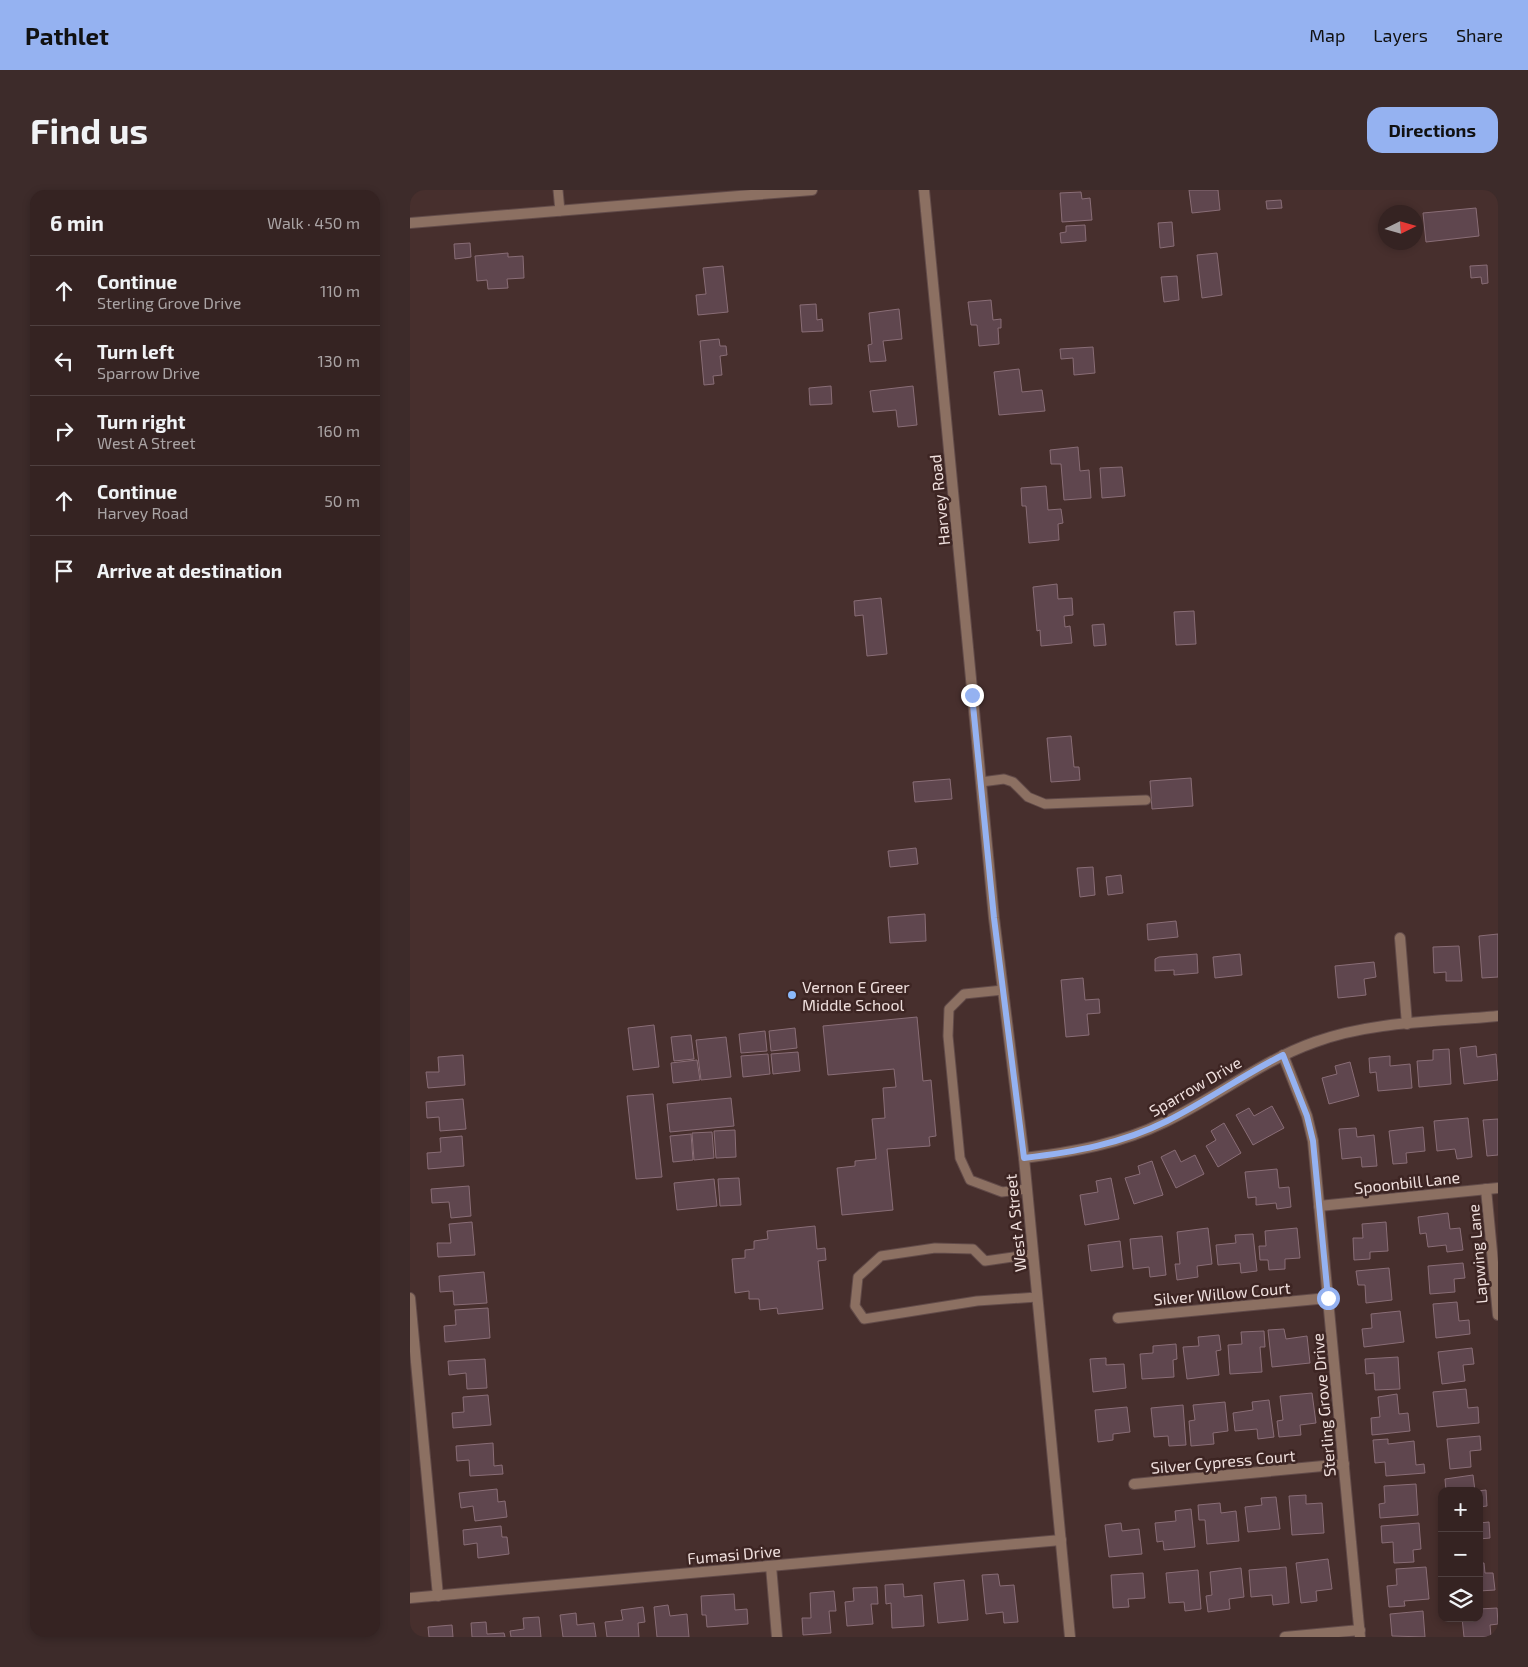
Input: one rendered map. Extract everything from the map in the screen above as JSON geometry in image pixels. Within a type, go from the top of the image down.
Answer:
[{"type":"street","points":[[410,223],[812,190]]},
{"type":"street","name":"Harvey Road","points":[[924,190],[983,808]]},
{"type":"street","name":"West A Street","points":[[983,808],[1024,1158],[1070,1637]]},
{"type":"street","points":[[1400,938],[1408,1024]]},
{"type":"street","name":"Sparrow Drive","points":[[1024,1158],[1071,1153],[1134,1136],[1166,1122],[1283,1055],[1317,1041],[1357,1031],[1408,1024],[1498,1016]]},
{"type":"street","name":"Sterling Grove Drive","points":[[1283,1055],[1307,1116],[1313,1141],[1360,1633]]},
{"type":"street","name":"Spoonbill Lane","points":[[1319,1206],[1498,1188]]},
{"type":"street","name":"Lapwing Lane","points":[[1486,1190],[1498,1315]]},
{"type":"street","points":[[410,1298],[438,1596]]},
{"type":"street","name":"Silver Willow Court","points":[[1118,1318],[1328,1298]]},
{"type":"street","name":"Silver Cypress Court","points":[[1134,1484],[1344,1464]]},
{"type":"street","name":"Fumasi Drive","points":[[410,1598],[1061,1540]]},
{"type":"street","points":[[770,1566],[778,1637]]},
{"type":"street","points":[[1285,1637],[1360,1633]]},
{"type":"lane","points":[[558,190],[560,211]]},
{"type":"lane","points":[[981,782],[1004,779],[1013,782],[1028,797],[1045,804],[1146,800]]},
{"type":"lane","points":[[1003,990],[964,994],[950,1009],[948,1036],[960,1158],[970,1180],[1002,1192],[1026,1189]]},
{"type":"lane","points":[[1033,1254],[985,1261],[973,1249],[935,1248],[881,1256],[858,1277],[855,1306],[864,1319],[976,1301],[1037,1297]]},
{"type":"building","points":[[1189,190],[1218,190],[1220,210],[1192,213]]},
{"type":"building","points":[[1081,192],[1082,199],[1090,198],[1092,220],[1062,222],[1060,193]]},
{"type":"building","points":[[1281,200],[1282,208],[1267,209],[1266,201]]},
{"type":"building","points":[[1476,208],[1479,236],[1426,242],[1423,213]]},
{"type":"building","points":[[1172,222],[1174,246],[1160,248],[1158,223]]},
{"type":"building","points":[[1085,225],[1086,241],[1061,243],[1060,233],[1066,232],[1066,226]]},
{"type":"building","points":[[470,243],[471,257],[455,259],[454,244]]},
{"type":"building","points":[[508,253],[508,257],[523,256],[524,278],[507,279],[508,288],[488,289],[487,280],[477,281],[475,256]]},
{"type":"building","points":[[1217,253],[1222,295],[1202,298],[1197,255]]},
{"type":"building","points":[[1487,265],[1488,283],[1482,284],[1481,277],[1471,278],[1470,266]]},
{"type":"building","points":[[723,266],[728,312],[698,315],[696,295],[706,294],[703,268]]},
{"type":"building","points":[[1177,276],[1179,300],[1164,302],[1161,277]]},
{"type":"building","points":[[991,300],[993,320],[1001,319],[1001,328],[998,328],[999,344],[979,346],[977,325],[971,325],[968,302]]},
{"type":"building","points":[[816,304],[817,320],[822,319],[823,331],[802,332],[800,305]]},
{"type":"building","points":[[899,309],[902,339],[883,341],[886,361],[870,362],[868,345],[872,344],[869,313]]},
{"type":"building","points":[[719,339],[720,346],[726,346],[727,355],[720,356],[722,375],[713,376],[714,384],[704,385],[700,341]]},
{"type":"building","points":[[1093,347],[1095,373],[1074,375],[1073,358],[1061,359],[1060,349]]},
{"type":"building","points":[[1019,369],[1022,392],[1042,390],[1045,411],[999,415],[994,372]]},
{"type":"building","points":[[831,386],[832,404],[810,405],[809,388]]},
{"type":"building","points":[[913,386],[917,425],[898,427],[896,410],[873,412],[870,391]]},
{"type":"building","points":[[1078,447],[1080,471],[1089,470],[1091,498],[1064,500],[1061,464],[1051,464],[1050,450]]},
{"type":"building","points":[[1122,467],[1125,496],[1102,498],[1100,468]]},
{"type":"building","points":[[1046,486],[1048,510],[1061,509],[1063,523],[1058,524],[1059,540],[1029,543],[1026,506],[1022,506],[1021,488]]},
{"type":"building","points":[[1057,584],[1058,599],[1072,598],[1073,615],[1064,616],[1065,627],[1070,626],[1072,643],[1041,646],[1040,630],[1037,631],[1033,587]]},
{"type":"building","points":[[881,598],[887,654],[867,656],[863,615],[855,616],[854,601]]},
{"type":"building","points":[[1194,611],[1196,644],[1176,645],[1174,612]]},
{"type":"building","points":[[1104,624],[1106,645],[1094,646],[1092,625]]},
{"type":"building","points":[[1071,736],[1074,767],[1079,767],[1080,780],[1051,782],[1047,738]]},
{"type":"building","points":[[1191,778],[1193,806],[1152,809],[1150,781]]},
{"type":"building","points":[[950,779],[952,799],[915,802],[913,782]]},
{"type":"building","points":[[916,848],[918,864],[890,867],[888,851]]},
{"type":"building","points":[[1093,867],[1095,895],[1080,897],[1077,868]]},
{"type":"building","points":[[1121,875],[1123,893],[1108,895],[1106,877]]},
{"type":"building","points":[[925,914],[926,941],[890,943],[888,917]]},
{"type":"building","points":[[1176,921],[1178,937],[1148,940],[1147,924]]},
{"type":"building","points":[[1498,934],[1498,977],[1482,978],[1479,936]]},
{"type":"building","points":[[1459,946],[1462,981],[1446,981],[1446,972],[1434,973],[1433,947]]},
{"type":"building","points":[[1197,954],[1198,973],[1174,975],[1174,970],[1155,971],[1155,959],[1159,957]]},
{"type":"building","points":[[1240,954],[1242,975],[1215,978],[1213,957]]},
{"type":"building","points":[[1374,962],[1376,977],[1364,979],[1366,995],[1338,998],[1335,966]]},
{"type":"building","points":[[1083,978],[1085,1000],[1099,999],[1100,1013],[1087,1014],[1089,1035],[1066,1037],[1061,980]]},
{"type":"building","points":[[917,1017],[923,1081],[931,1080],[936,1136],[929,1137],[930,1146],[887,1149],[893,1210],[842,1215],[837,1168],[855,1166],[855,1161],[876,1159],[872,1119],[885,1118],[883,1088],[896,1087],[894,1069],[828,1075],[823,1026]]},
{"type":"building","points":[[654,1025],[659,1067],[633,1070],[628,1028]]},
{"type":"building","points":[[795,1028],[797,1048],[771,1051],[769,1031]]},
{"type":"building","points":[[765,1031],[767,1051],[741,1053],[739,1034]]},
{"type":"building","points":[[691,1035],[694,1059],[674,1061],[671,1037]]},
{"type":"building","points":[[726,1037],[731,1077],[701,1080],[696,1040]]},
{"type":"building","points":[[1476,1046],[1477,1057],[1496,1054],[1498,1080],[1464,1084],[1460,1048]]},
{"type":"building","points":[[1449,1049],[1451,1084],[1419,1087],[1417,1061],[1433,1060],[1433,1050]]},
{"type":"building","points":[[798,1052],[800,1071],[773,1074],[771,1054]]},
{"type":"building","points":[[768,1054],[770,1074],[743,1077],[741,1056]]},
{"type":"building","points":[[463,1055],[465,1085],[428,1088],[426,1072],[439,1072],[438,1057]]},
{"type":"building","points":[[1390,1056],[1390,1066],[1410,1064],[1412,1088],[1378,1091],[1376,1072],[1370,1073],[1369,1058]]},
{"type":"building","points":[[697,1060],[700,1080],[673,1083],[671,1063]]},
{"type":"building","points":[[1350,1062],[1359,1096],[1329,1104],[1322,1078],[1337,1074],[1335,1066]]},
{"type":"building","points":[[653,1094],[662,1177],[636,1179],[627,1096]]},
{"type":"building","points":[[731,1098],[734,1126],[670,1132],[667,1104]]},
{"type":"building","points":[[463,1099],[466,1129],[440,1131],[439,1117],[427,1118],[426,1102]]},
{"type":"building","points":[[1272,1106],[1284,1128],[1253,1145],[1236,1115],[1249,1108],[1254,1116]]},
{"type":"building","points":[[1468,1118],[1472,1157],[1457,1159],[1455,1149],[1437,1151],[1434,1121]]},
{"type":"building","points":[[1498,1119],[1498,1155],[1487,1156],[1483,1120]]},
{"type":"building","points":[[1224,1123],[1241,1153],[1218,1167],[1206,1146],[1216,1140],[1211,1131]]},
{"type":"building","points":[[1423,1127],[1425,1151],[1406,1153],[1407,1163],[1393,1164],[1389,1131]]},
{"type":"building","points":[[1356,1128],[1357,1137],[1374,1135],[1377,1166],[1362,1167],[1361,1157],[1342,1159],[1339,1129]]},
{"type":"building","points":[[735,1130],[736,1157],[716,1158],[714,1131]]},
{"type":"building","points":[[712,1132],[714,1158],[694,1160],[692,1133]]},
{"type":"building","points":[[691,1134],[693,1160],[673,1162],[670,1136]]},
{"type":"building","points":[[462,1136],[464,1166],[428,1169],[427,1153],[441,1152],[440,1138]]},
{"type":"building","points":[[1175,1150],[1181,1162],[1195,1155],[1204,1174],[1176,1188],[1161,1157]]},
{"type":"building","points":[[1152,1161],[1163,1195],[1134,1204],[1125,1178],[1140,1174],[1138,1166]]},
{"type":"building","points":[[1277,1169],[1279,1188],[1289,1187],[1291,1207],[1277,1209],[1276,1203],[1256,1205],[1256,1197],[1248,1198],[1245,1172]]},
{"type":"building","points":[[739,1178],[741,1205],[720,1206],[718,1179]]},
{"type":"building","points":[[1111,1178],[1119,1219],[1085,1225],[1080,1195],[1098,1192],[1096,1181]]},
{"type":"building","points":[[714,1179],[717,1206],[677,1210],[674,1183]]},
{"type":"building","points":[[469,1186],[471,1216],[451,1218],[449,1202],[432,1203],[431,1189]]},
{"type":"building","points":[[1448,1213],[1450,1229],[1460,1228],[1463,1250],[1447,1252],[1446,1245],[1428,1247],[1426,1233],[1420,1234],[1418,1217]]},
{"type":"building","points":[[472,1222],[475,1255],[438,1257],[437,1243],[451,1243],[449,1224]]},
{"type":"building","points":[[1386,1222],[1388,1251],[1370,1252],[1370,1259],[1354,1260],[1353,1238],[1363,1238],[1362,1224]]},
{"type":"building","points":[[815,1226],[817,1249],[825,1248],[826,1260],[818,1261],[823,1309],[778,1314],[777,1308],[760,1310],[759,1299],[749,1299],[749,1291],[735,1293],[732,1259],[745,1258],[745,1250],[754,1249],[754,1241],[768,1239],[767,1231]]},
{"type":"building","points":[[1208,1228],[1212,1264],[1197,1266],[1198,1277],[1177,1280],[1175,1264],[1180,1264],[1177,1232]]},
{"type":"building","points":[[1297,1228],[1300,1258],[1285,1259],[1285,1269],[1269,1270],[1268,1260],[1260,1260],[1259,1246],[1266,1246],[1265,1231]]},
{"type":"building","points":[[1253,1234],[1257,1271],[1241,1273],[1240,1263],[1218,1265],[1216,1245],[1236,1243],[1235,1235]]},
{"type":"building","points":[[1162,1236],[1166,1275],[1150,1277],[1149,1267],[1133,1269],[1130,1239]]},
{"type":"building","points":[[1120,1241],[1123,1267],[1091,1271],[1088,1245]]},
{"type":"building","points":[[1463,1263],[1465,1278],[1454,1279],[1455,1292],[1430,1294],[1428,1266]]},
{"type":"building","points":[[1389,1268],[1392,1300],[1366,1303],[1365,1285],[1358,1285],[1356,1271]]},
{"type":"building","points":[[484,1272],[487,1303],[454,1305],[453,1291],[440,1292],[439,1276]]},
{"type":"building","points":[[1457,1302],[1459,1321],[1469,1320],[1470,1334],[1436,1338],[1433,1304]]},
{"type":"building","points":[[488,1308],[490,1338],[445,1342],[444,1326],[456,1325],[455,1310]]},
{"type":"building","points":[[1400,1311],[1404,1342],[1364,1347],[1362,1329],[1372,1328],[1371,1314]]},
{"type":"building","points":[[1284,1329],[1286,1339],[1307,1336],[1310,1363],[1272,1367],[1268,1330]]},
{"type":"building","points":[[1264,1331],[1265,1347],[1260,1347],[1262,1372],[1230,1374],[1228,1345],[1242,1344],[1241,1332]]},
{"type":"building","points":[[1219,1335],[1221,1350],[1216,1351],[1219,1375],[1187,1379],[1183,1347],[1199,1346],[1198,1337]]},
{"type":"building","points":[[1176,1344],[1177,1359],[1173,1360],[1174,1377],[1142,1379],[1140,1354],[1153,1353],[1153,1346]]},
{"type":"building","points":[[1472,1348],[1474,1364],[1463,1365],[1465,1381],[1442,1384],[1438,1352]]},
{"type":"building","points":[[1398,1357],[1400,1389],[1375,1390],[1374,1373],[1366,1374],[1365,1359]]},
{"type":"building","points":[[1106,1358],[1106,1365],[1124,1364],[1126,1388],[1093,1392],[1090,1359]]},
{"type":"building","points":[[485,1359],[487,1388],[467,1389],[466,1373],[449,1375],[448,1361]]},
{"type":"building","points":[[1466,1389],[1468,1408],[1478,1407],[1479,1423],[1437,1427],[1433,1392]]},
{"type":"building","points":[[1312,1393],[1316,1423],[1300,1425],[1301,1435],[1279,1437],[1277,1421],[1283,1420],[1280,1396]]},
{"type":"building","points":[[1397,1394],[1399,1414],[1408,1413],[1410,1431],[1372,1435],[1371,1418],[1380,1417],[1378,1397]]},
{"type":"building","points":[[488,1395],[491,1425],[453,1428],[452,1413],[464,1412],[463,1397]]},
{"type":"building","points":[[1269,1400],[1274,1437],[1258,1439],[1257,1429],[1235,1431],[1233,1413],[1253,1410],[1252,1402]]},
{"type":"building","points":[[1225,1402],[1228,1431],[1213,1433],[1214,1444],[1191,1446],[1189,1421],[1195,1420],[1193,1405]]},
{"type":"building","points":[[1183,1405],[1186,1445],[1169,1446],[1168,1436],[1154,1437],[1151,1408]]},
{"type":"building","points":[[1127,1407],[1130,1432],[1113,1434],[1113,1440],[1098,1442],[1095,1410]]},
{"type":"building","points":[[1480,1436],[1481,1450],[1470,1451],[1471,1467],[1450,1469],[1447,1439]]},
{"type":"building","points":[[1388,1439],[1388,1444],[1414,1441],[1416,1465],[1424,1464],[1425,1473],[1386,1476],[1385,1462],[1375,1463],[1373,1440]]},
{"type":"building","points":[[493,1443],[494,1466],[502,1465],[503,1474],[470,1476],[469,1460],[457,1461],[456,1446]]},
{"type":"building","points":[[1473,1475],[1474,1487],[1446,1487],[1445,1479]]},
{"type":"building","points":[[1416,1484],[1418,1515],[1380,1518],[1379,1504],[1385,1503],[1384,1486]]},
{"type":"building","points":[[497,1489],[498,1502],[505,1501],[507,1517],[475,1521],[473,1506],[461,1508],[459,1493]]},
{"type":"building","points":[[1483,1490],[1486,1490],[1487,1506],[1483,1506]]},
{"type":"building","points":[[1306,1495],[1306,1504],[1322,1503],[1324,1533],[1292,1535],[1289,1496]]},
{"type":"building","points":[[1276,1497],[1280,1529],[1248,1532],[1245,1507],[1262,1505],[1261,1498]]},
{"type":"building","points":[[1220,1503],[1221,1513],[1236,1511],[1239,1541],[1207,1544],[1205,1520],[1199,1520],[1198,1505]]},
{"type":"building","points":[[1191,1509],[1195,1547],[1164,1550],[1163,1541],[1157,1542],[1155,1523],[1176,1521],[1175,1511]]},
{"type":"building","points":[[1489,1522],[1490,1538],[1483,1539],[1483,1523]]},
{"type":"building","points":[[1121,1523],[1122,1531],[1139,1529],[1142,1554],[1109,1557],[1105,1525]]},
{"type":"building","points":[[1419,1523],[1421,1549],[1413,1550],[1414,1562],[1394,1563],[1393,1542],[1382,1543],[1381,1526]]},
{"type":"building","points":[[501,1526],[502,1537],[507,1537],[509,1554],[478,1558],[477,1543],[464,1545],[463,1530]]},
{"type":"building","points":[[1328,1559],[1332,1589],[1316,1591],[1317,1601],[1301,1603],[1296,1563]]},
{"type":"building","points":[[1483,1563],[1485,1573],[1493,1573],[1495,1590],[1483,1591]]},
{"type":"building","points":[[1286,1567],[1289,1603],[1273,1605],[1272,1595],[1251,1597],[1249,1570]]},
{"type":"building","points":[[1426,1567],[1429,1599],[1404,1601],[1405,1606],[1389,1607],[1387,1586],[1397,1585],[1396,1569]]},
{"type":"building","points":[[1241,1568],[1244,1597],[1229,1599],[1230,1609],[1208,1612],[1206,1596],[1212,1595],[1210,1572]]},
{"type":"building","points":[[1198,1570],[1201,1609],[1185,1611],[1184,1602],[1169,1603],[1166,1573]]},
{"type":"building","points":[[1143,1573],[1145,1598],[1128,1599],[1129,1607],[1113,1608],[1111,1575]]},
{"type":"building","points":[[998,1574],[1000,1586],[1014,1585],[1018,1622],[1004,1623],[1003,1612],[986,1614],[982,1575]]},
{"type":"building","points":[[964,1580],[968,1620],[938,1623],[934,1583]]},
{"type":"building","points":[[903,1584],[904,1597],[922,1595],[924,1626],[892,1628],[891,1603],[886,1604],[885,1585]]},
{"type":"building","points":[[877,1587],[878,1604],[871,1604],[873,1624],[847,1626],[845,1602],[854,1601],[853,1588]]},
{"type":"building","points":[[834,1591],[836,1611],[829,1611],[831,1633],[803,1635],[802,1618],[811,1618],[810,1593]]},
{"type":"building","points":[[734,1594],[735,1610],[747,1609],[748,1624],[707,1627],[706,1615],[702,1615],[701,1596]]},
{"type":"building","points":[[668,1605],[670,1616],[687,1614],[689,1637],[657,1637],[654,1607]]},
{"type":"building","points":[[643,1607],[645,1622],[638,1623],[639,1637],[607,1637],[605,1622],[623,1620],[621,1610]]},
{"type":"building","points":[[1497,1608],[1498,1624],[1490,1625],[1491,1637],[1464,1637],[1462,1622],[1483,1622],[1483,1609]]},
{"type":"building","points":[[1423,1611],[1425,1637],[1392,1636],[1390,1614]]},
{"type":"building","points":[[576,1613],[577,1625],[594,1623],[596,1637],[563,1637],[560,1615]]},
{"type":"building","points":[[539,1617],[541,1637],[511,1637],[510,1631],[524,1629],[523,1618]]},
{"type":"building","points":[[486,1622],[487,1634],[504,1633],[505,1637],[472,1637],[471,1623]]},
{"type":"building","points":[[452,1625],[453,1637],[429,1637],[428,1627]]},
{"type":"place","name":"Vernon E Greer Middle School","points":[[792,995]]},
{"type":"route","points":[[972,695],[994,918],[1024,1158],[1071,1153],[1100,1147],[1134,1136],[1166,1122],[1258,1067],[1283,1055],[1307,1116],[1313,1141],[1328,1298]]}]
